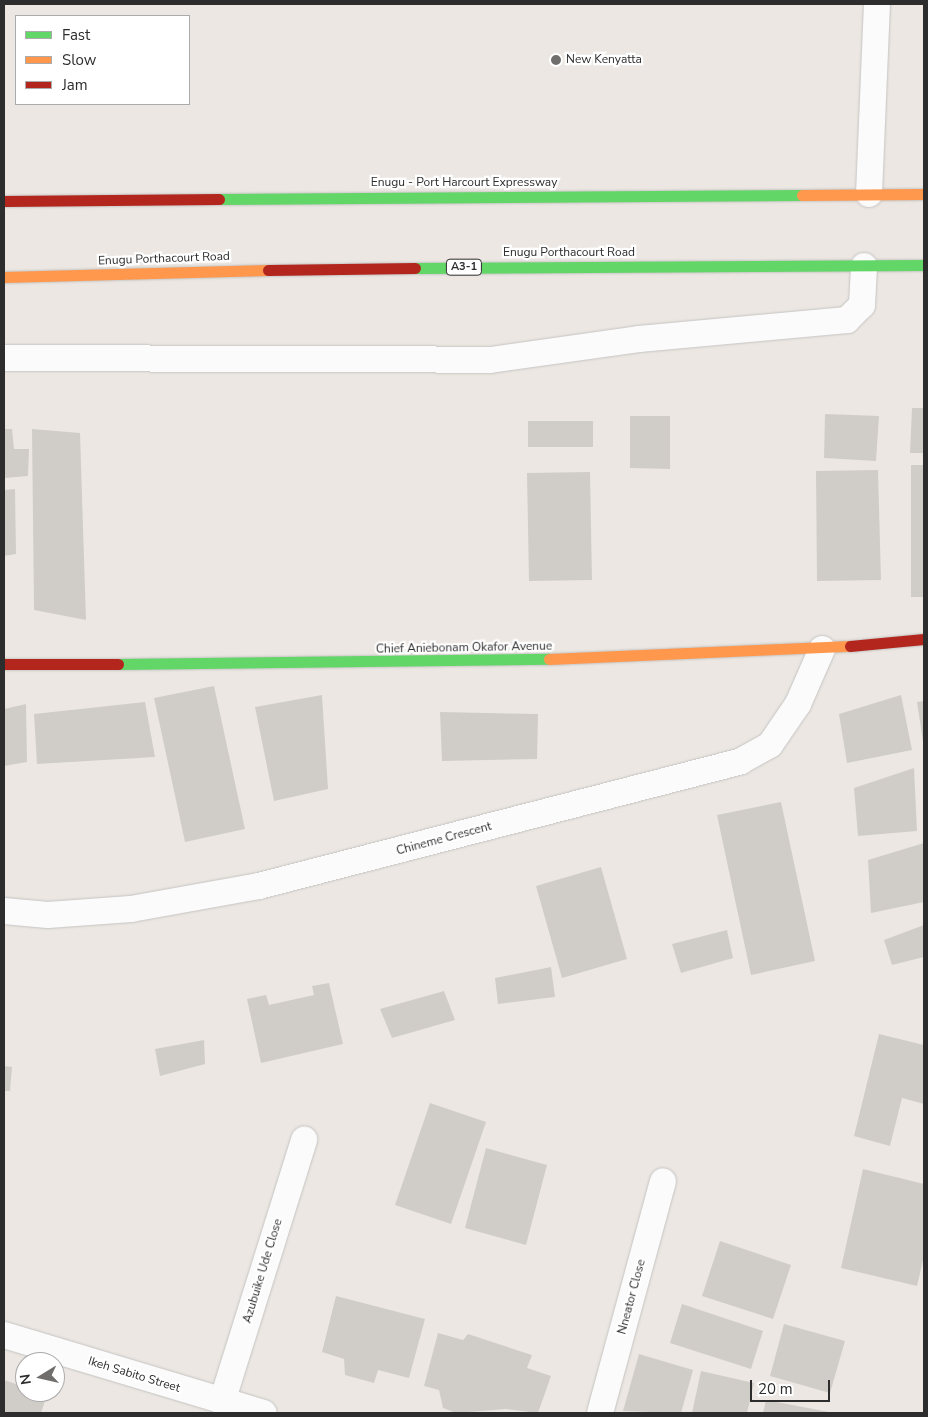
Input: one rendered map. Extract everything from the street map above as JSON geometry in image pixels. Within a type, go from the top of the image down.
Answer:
[{"type":"main road","name":"Enugu - Port Harcourt Expressway","points":[[4,200],[924,194]]},
{"type":"main road","name":"Enugu Porthacourt Road","points":[[4,277],[345,268],[924,265]]},
{"type":"main road","name":"Chief Aniebonam Okafor Avenue","points":[[4,664],[483,662],[822,649],[924,638]]},
{"type":"street","points":[[869,194],[877,4]]},
{"type":"street","points":[[4,358],[490,360],[640,339],[847,320],[862,305],[864,266]]},
{"type":"street","name":"Chineme Crescent","points":[[4,912],[48,915],[131,910],[259,886],[741,761],[770,745],[798,704],[822,649]]},
{"type":"street","name":"Azubuike Ude Close","points":[[222,1402],[304,1140]]},
{"type":"street","name":"Nneator Close","points":[[600,1413],[663,1181]]},
{"type":"street","name":"Ikeh Sabito Street","points":[[4,1335],[222,1402],[264,1413]]},
{"type":"building","points":[[912,408],[924,408],[924,453],[910,453]]},
{"type":"building","points":[[825,414],[879,416],[876,461],[824,458]]},
{"type":"building","points":[[630,416],[670,416],[670,469],[630,468]]},
{"type":"building","points":[[528,421],[593,421],[593,447],[528,447]]},
{"type":"building","points":[[4,429],[12,429],[14,449],[29,449],[28,476],[5,478]]},
{"type":"building","points":[[32,429],[80,433],[86,620],[34,610]]},
{"type":"building","points":[[911,465],[924,465],[924,597],[911,597]]},
{"type":"building","points":[[878,470],[881,580],[817,581],[816,471]]},
{"type":"building","points":[[590,472],[592,580],[529,581],[527,473]]},
{"type":"building","points":[[15,489],[16,554],[4,556],[4,490]]},
{"type":"building","points":[[214,686],[245,829],[185,842],[154,698]]},
{"type":"building","points":[[322,695],[328,789],[274,801],[255,707]]},
{"type":"building","points":[[901,695],[912,750],[847,763],[839,714]]},
{"type":"building","points":[[924,701],[924,742],[923,742],[917,702]]},
{"type":"building","points":[[145,702],[155,757],[37,764],[34,714]]},
{"type":"building","points":[[26,704],[27,762],[4,766],[4,709]]},
{"type":"building","points":[[440,712],[538,714],[537,759],[442,761]]},
{"type":"building","points":[[914,768],[917,831],[858,836],[854,788]]},
{"type":"building","points":[[781,802],[815,961],[751,975],[717,815]]},
{"type":"building","points":[[924,843],[924,902],[871,913],[868,860]]},
{"type":"building","points":[[601,867],[627,959],[562,978],[536,886]]},
{"type":"building","points":[[924,925],[924,957],[892,965],[884,940]]},
{"type":"building","points":[[727,930],[733,958],[681,973],[672,944]]},
{"type":"building","points":[[551,967],[555,997],[498,1004],[495,978]]},
{"type":"building","points":[[329,983],[343,1044],[261,1063],[247,999],[266,995],[269,1005],[314,995],[312,986]]},
{"type":"building","points":[[444,991],[455,1020],[392,1038],[380,1009]]},
{"type":"building","points":[[879,1034],[924,1045],[924,1104],[902,1098],[890,1146],[854,1136]]},
{"type":"building","points":[[204,1040],[205,1064],[160,1076],[155,1049]]},
{"type":"building","points":[[4,1066],[12,1067],[10,1091],[4,1091]]},
{"type":"building","points":[[430,1103],[486,1122],[451,1224],[395,1205]]},
{"type":"building","points":[[486,1148],[547,1165],[526,1245],[465,1228]]},
{"type":"building","points":[[863,1169],[924,1184],[924,1256],[917,1286],[841,1268]]},
{"type":"building","points":[[720,1241],[791,1265],[773,1319],[702,1296]]},
{"type":"building","points":[[336,1296],[425,1319],[409,1378],[378,1370],[374,1383],[345,1375],[344,1359],[322,1352]]},
{"type":"building","points":[[682,1304],[763,1331],[751,1369],[670,1343]]},
{"type":"building","points":[[784,1324],[845,1341],[830,1393],[770,1376]]},
{"type":"building","points":[[438,1333],[463,1340],[468,1334],[532,1355],[527,1368],[551,1376],[538,1413],[506,1409],[456,1413],[443,1408],[439,1390],[424,1386]]},
{"type":"building","points":[[639,1354],[693,1370],[681,1413],[623,1411]]},
{"type":"building","points":[[701,1371],[754,1383],[747,1413],[692,1413]]},
{"type":"building","points":[[4,1380],[15,1384],[15,1402],[45,1402],[41,1413],[4,1413]]},
{"type":"building","points":[[766,1400],[829,1412],[763,1413]]},
{"type":"traffic: fast","points":[[219,199],[802,195]]},
{"type":"traffic: fast","points":[[415,268],[924,265]]},
{"type":"traffic: fast","points":[[118,664],[549,659]]},
{"type":"traffic: slow","points":[[802,195],[924,194]]},
{"type":"traffic: slow","points":[[4,277],[268,270]]},
{"type":"traffic: slow","points":[[549,659],[850,646]]},
{"type":"traffic: jam","points":[[4,201],[219,199]]},
{"type":"traffic: jam","points":[[268,270],[415,268]]},
{"type":"traffic: jam","points":[[850,646],[924,639]]},
{"type":"traffic: jam","points":[[4,664],[118,664]]},
{"type":"place","name":"New Kenyatta","points":[[556,60]]}]
